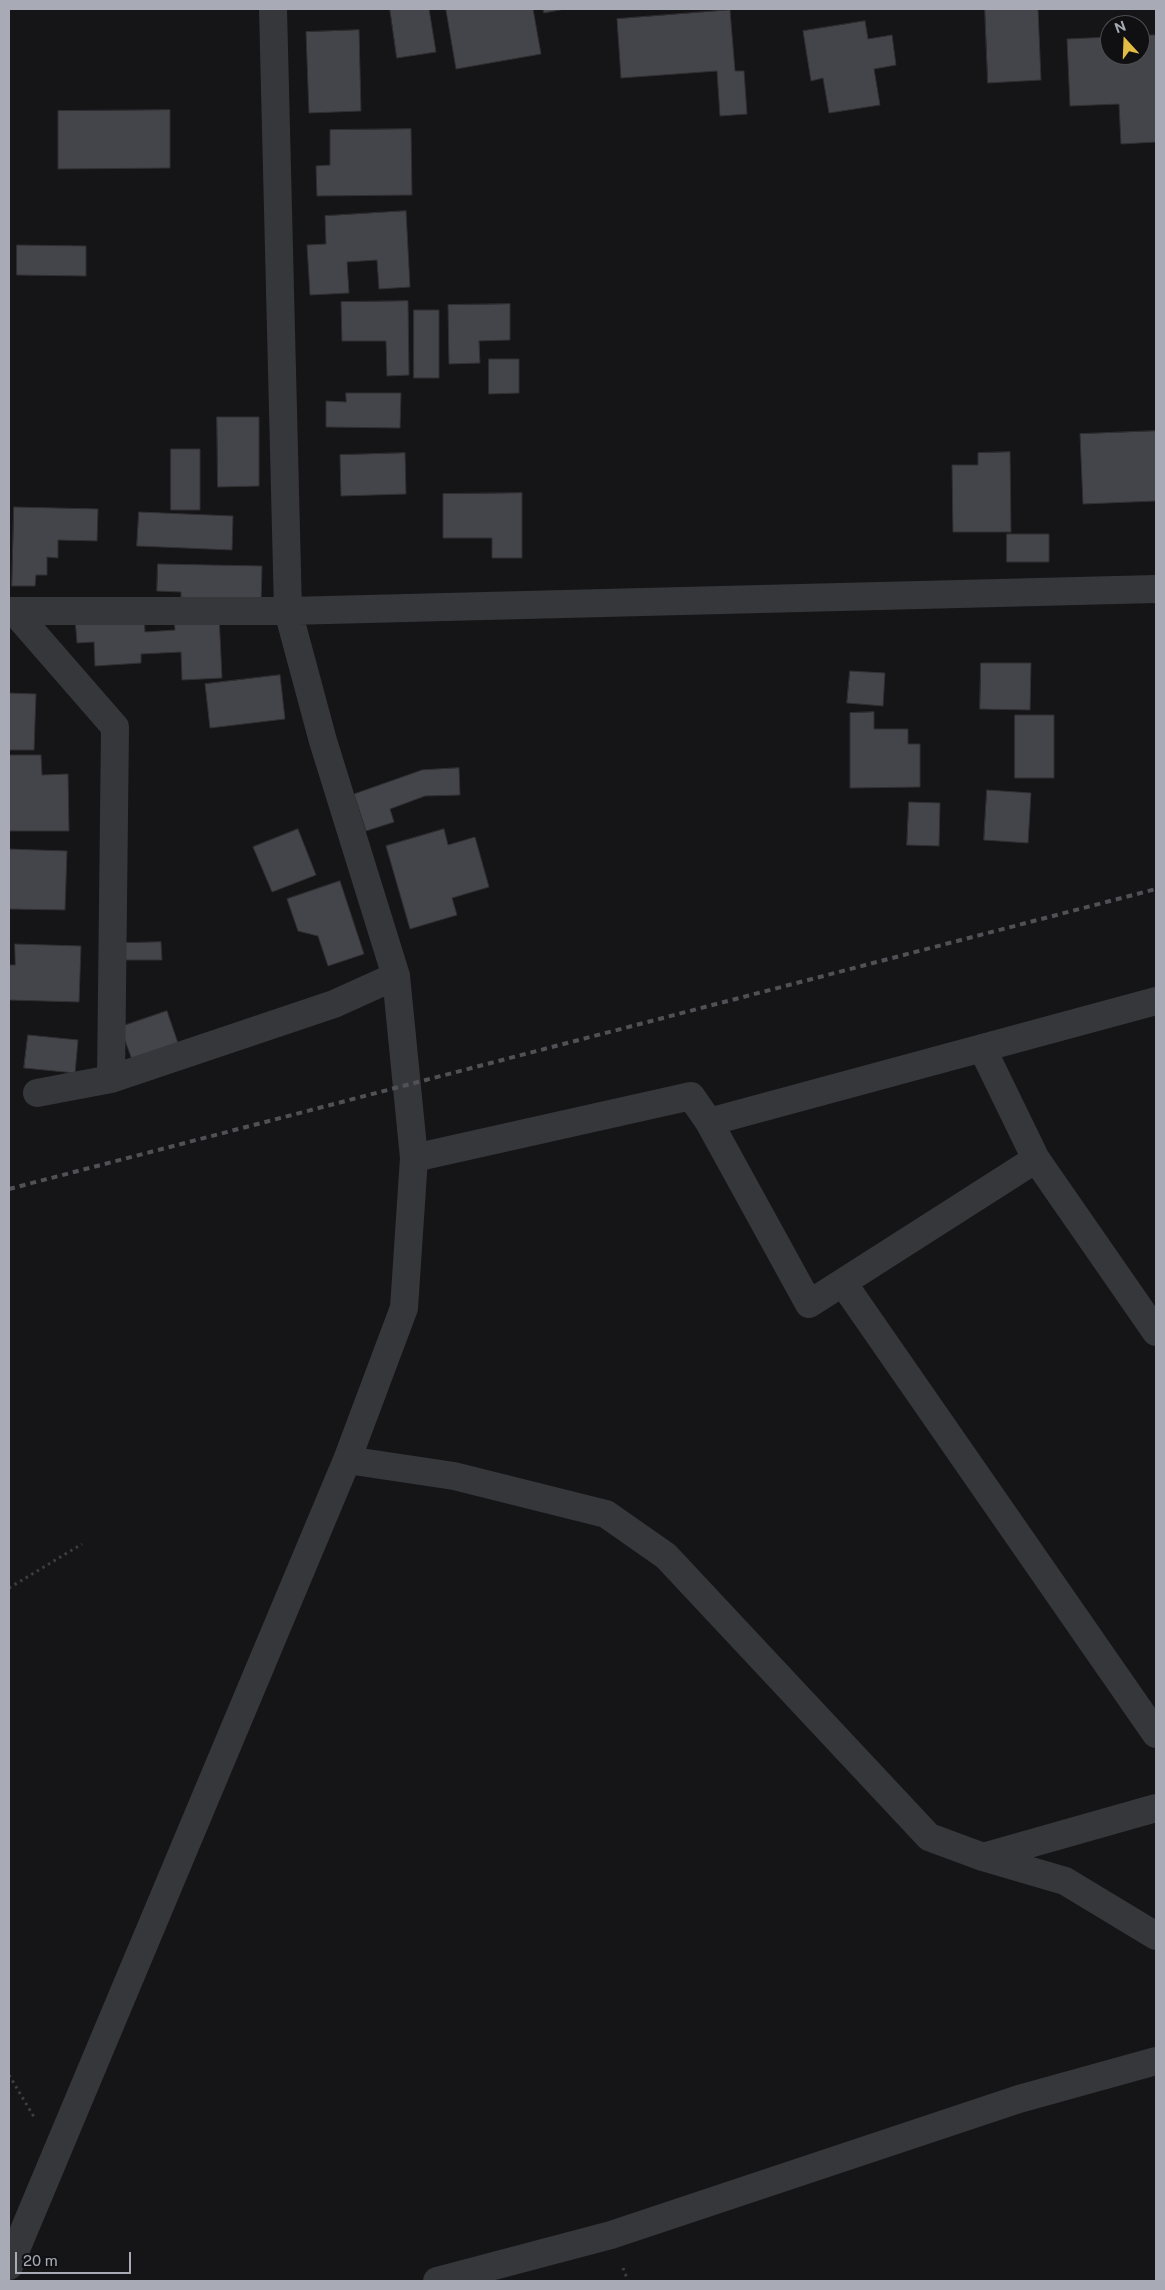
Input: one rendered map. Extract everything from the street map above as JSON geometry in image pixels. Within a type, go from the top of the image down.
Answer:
[{"type":"street","points":[[9,2266],[347,1460],[404,1308],[414,1158],[396,976],[323,742],[288,611],[273,9]]},
{"type":"street","points":[[11,610],[288,611],[1156,589]]},
{"type":"street","points":[[11,610],[115,727],[111,1079]]},
{"type":"street","points":[[37,1093],[111,1079],[334,1004],[396,976]]},
{"type":"street","points":[[709,1122],[1156,1001]]},
{"type":"street","points":[[982,1048],[1036,1159],[1156,1332]]},
{"type":"street","points":[[414,1158],[692,1096],[709,1122],[809,1304],[1036,1159]]},
{"type":"street","points":[[843,1283],[1156,1734]]},
{"type":"street","points":[[347,1460],[454,1476],[606,1514],[666,1556],[929,1837],[983,1857],[1065,1881],[1156,1936]]},
{"type":"street","points":[[983,1857],[1156,1808]]},
{"type":"street","points":[[437,2281],[611,2235],[1019,2100],[1156,2061]]},
{"type":"path","points":[[9,1588],[82,1544]]},
{"type":"path","points":[[9,2074],[56,2154]]},
{"type":"building","points":[[390,9],[429,9],[436,52],[397,58]]},
{"type":"building","points":[[533,9],[541,54],[456,69],[446,10]]},
{"type":"building","points":[[543,9],[565,9],[544,13]]},
{"type":"building","points":[[985,9],[1038,9],[1041,80],[988,83]]},
{"type":"building","points":[[730,10],[735,71],[744,71],[747,114],[720,116],[717,71],[621,78],[617,19]]},
{"type":"building","points":[[865,21],[868,39],[892,35],[896,65],[874,69],[880,105],[829,113],[823,78],[811,81],[803,31]]},
{"type":"building","points":[[359,30],[361,111],[309,113],[306,32]]},
{"type":"building","points":[[1150,35],[1156,35],[1156,142],[1121,144],[1119,104],[1070,106],[1067,39],[1100,37],[1100,65],[1150,65]]},
{"type":"building","points":[[170,110],[170,168],[58,169],[58,111]]},
{"type":"building","points":[[411,129],[412,195],[317,196],[316,166],[330,165],[330,130]]},
{"type":"building","points":[[406,211],[410,287],[379,289],[377,260],[347,262],[349,293],[310,295],[307,245],[326,244],[325,216]]},
{"type":"building","points":[[17,245],[86,246],[86,276],[17,275]]},
{"type":"building","points":[[408,301],[409,375],[387,376],[386,341],[342,341],[341,302]]},
{"type":"building","points":[[510,304],[510,340],[479,341],[480,363],[449,364],[448,305]]},
{"type":"building","points":[[414,310],[439,310],[439,378],[414,378]]},
{"type":"building","points":[[489,359],[519,359],[519,393],[489,394]]},
{"type":"building","points":[[346,393],[401,393],[400,428],[326,427],[326,401],[346,402]]},
{"type":"building","points":[[217,417],[259,417],[259,486],[218,487]]},
{"type":"building","points":[[1156,431],[1156,501],[1083,504],[1080,434]]},
{"type":"building","points":[[171,449],[200,449],[200,510],[171,510]]},
{"type":"building","points":[[1010,452],[1011,532],[953,532],[952,465],[978,465],[978,453]]},
{"type":"building","points":[[405,453],[406,494],[341,496],[340,455]]},
{"type":"building","points":[[522,493],[522,558],[492,558],[492,538],[443,538],[443,494]]},
{"type":"building","points":[[14,507],[98,509],[97,541],[58,540],[58,558],[47,557],[47,575],[36,575],[35,586],[12,586]]},
{"type":"building","points":[[139,512],[233,516],[232,550],[137,546]]},
{"type":"building","points":[[1007,534],[1049,534],[1049,562],[1007,562]]},
{"type":"building","points":[[158,564],[262,566],[261,604],[181,603],[181,592],[157,591]]},
{"type":"building","points":[[144,615],[145,632],[175,630],[174,618],[219,615],[222,678],[182,680],[181,652],[141,654],[141,663],[95,666],[94,642],[77,643],[75,618]]},
{"type":"building","points":[[981,663],[1031,663],[1030,710],[980,709]]},
{"type":"building","points":[[850,671],[885,673],[883,706],[847,703]]},
{"type":"building","points":[[280,675],[285,719],[210,728],[205,684]]},
{"type":"building","points":[[9,693],[36,694],[34,750],[9,750]]},
{"type":"building","points":[[874,712],[874,729],[908,729],[908,744],[920,744],[920,787],[850,788],[850,713]]},
{"type":"building","points":[[1015,715],[1054,715],[1054,778],[1015,778]]},
{"type":"building","points":[[9,755],[41,755],[42,775],[68,774],[69,831],[9,831]]},
{"type":"building","points":[[459,768],[460,795],[425,796],[390,809],[394,822],[366,831],[354,794],[422,770]]},
{"type":"building","points":[[987,790],[1031,793],[1028,843],[984,840]]},
{"type":"building","points":[[909,802],[940,803],[939,846],[907,845]]},
{"type":"building","points":[[298,829],[316,875],[272,892],[253,847]]},
{"type":"building","points":[[444,829],[448,845],[475,837],[489,887],[452,898],[457,915],[410,929],[386,846]]},
{"type":"building","points":[[9,849],[67,851],[65,910],[9,909]]},
{"type":"building","points":[[340,881],[364,954],[328,966],[318,936],[298,931],[287,899]]},
{"type":"building","points":[[161,942],[162,960],[124,960],[124,943]]},
{"type":"building","points":[[15,944],[81,946],[79,1002],[9,1000],[9,965],[15,965]]},
{"type":"building","points":[[167,1011],[180,1049],[134,1065],[120,1027]]},
{"type":"building","points":[[28,1035],[78,1040],[75,1073],[24,1068]]},
{"type":"railway","points":[[9,1189],[1156,889]]}]
